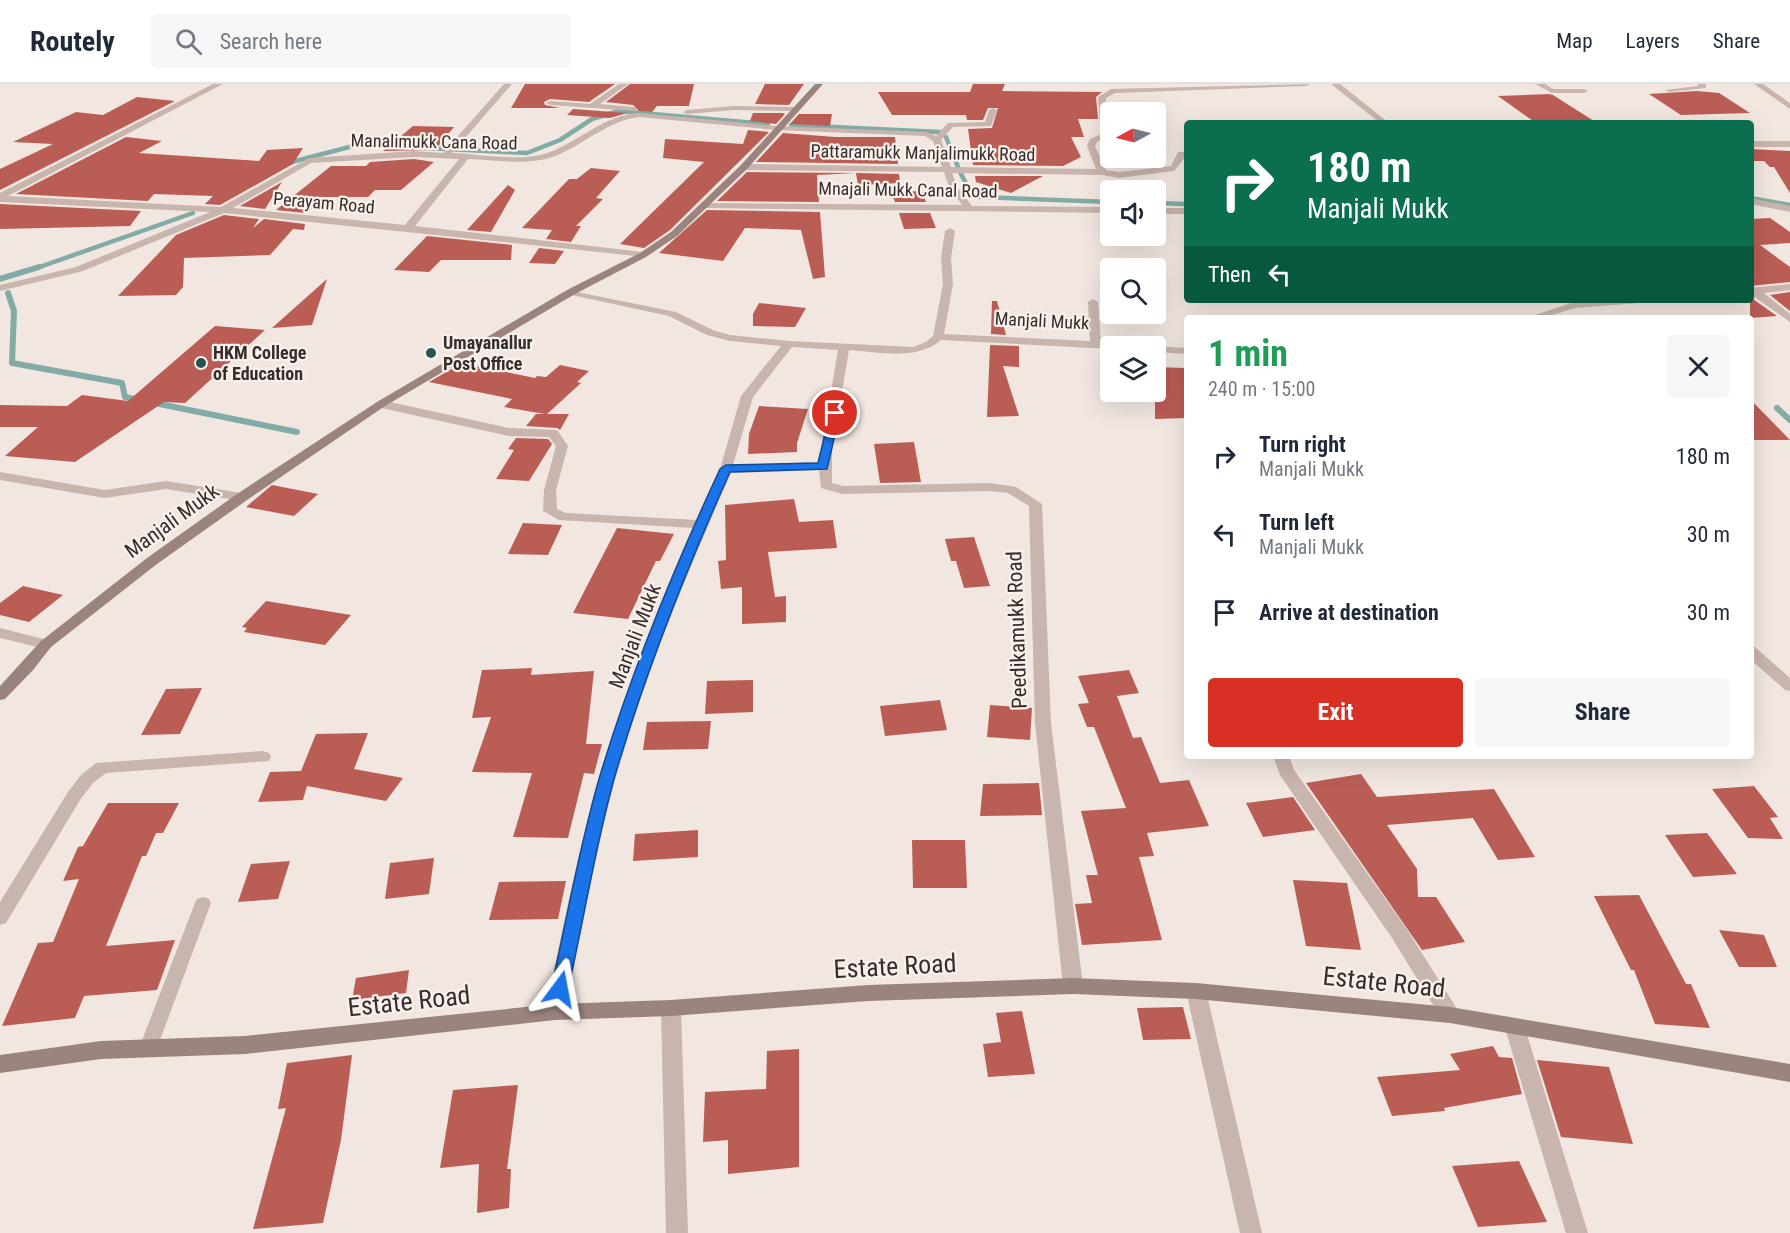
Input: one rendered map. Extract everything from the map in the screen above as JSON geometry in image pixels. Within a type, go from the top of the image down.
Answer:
[{"type":"street","points":[[0,198],[219,84]]},
{"type":"street","points":[[445,156],[508,84]]},
{"type":"street","points":[[592,106],[624,84]]},
{"type":"street","name":"Manjali Mukk","points":[[0,695],[28,667],[46,644],[152,561],[242,497],[381,404],[571,291],[644,255],[674,234],[744,167],[776,128],[819,84]]},
{"type":"street","points":[[1101,172],[1091,146],[1093,141],[1105,135],[1102,97],[1107,93],[1305,84]]},
{"type":"street","points":[[1335,84],[1381,120]]},
{"type":"street","points":[[1539,84],[1552,91],[1584,91]]},
{"type":"street","points":[[1669,90],[1702,88],[1702,84]]},
{"type":"street","points":[[1758,84],[1790,107]]},
{"type":"street","points":[[550,102],[696,113],[734,108],[795,109]]},
{"type":"street","points":[[968,207],[952,187],[937,140],[951,125],[988,124],[993,110]]},
{"type":"street","name":"Manalimukk Cana Road","points":[[0,288],[79,269],[221,211],[309,160],[445,156],[526,159],[552,154],[620,117],[639,115],[776,128],[909,132],[927,134],[937,140]]},
{"type":"street","points":[[1754,144],[1790,144]]},
{"type":"street","name":"Pattaramukk Manjalimukk Road","points":[[744,167],[1101,172],[1119,175],[1174,168],[1181,154],[1184,154]]},
{"type":"street","points":[[408,228],[465,157]]},
{"type":"street","name":"Perayam Road","points":[[0,198],[90,200],[221,211],[408,228],[644,255]]},
{"type":"street","points":[[1754,202],[1790,209]]},
{"type":"street","name":"Mnajali Mukk Canal Road","points":[[705,205],[1100,210]]},
{"type":"street","points":[[1166,211],[1184,212]]},
{"type":"street","points":[[938,337],[948,284],[946,258],[950,231]]},
{"type":"street","points":[[1754,291],[1790,287]]},
{"type":"street","name":"Manjali Mukk","points":[[571,291],[672,314],[721,335],[789,344],[914,350],[930,344],[938,337],[1100,344]]},
{"type":"street","points":[[1754,292],[1790,319]]},
{"type":"street","points":[[1093,302],[1096,344]]},
{"type":"street","points":[[1539,315],[1572,303]]},
{"type":"street","name":"Manjali Mukk","points":[[555,1012],[606,782],[626,718],[700,524],[726,469],[747,396],[789,344]]},
{"type":"street","points":[[726,469],[823,466],[843,372],[844,345]]},
{"type":"street","points":[[1166,350],[1184,351]]},
{"type":"street","points":[[381,404],[509,432],[553,433],[562,446],[550,490],[550,511],[564,517],[700,524]]},
{"type":"street","name":"Peedikamukk Road","points":[[823,466],[826,485],[842,490],[990,487],[1011,490],[1035,504],[1043,723],[1073,986]]},
{"type":"street","points":[[0,476],[105,494],[166,485],[242,497]]},
{"type":"street","points":[[0,633],[46,644]]},
{"type":"street","points":[[1754,654],[1790,686]]},
{"type":"street","points":[[0,918],[74,796],[102,766],[263,757]]},
{"type":"street","points":[[1282,759],[1286,771],[1399,933],[1450,1015]]},
{"type":"street","name":"Estate Road","points":[[0,1064],[101,1050],[256,1044],[555,1012],[671,1008],[868,993],[1073,986],[1196,991],[1450,1015],[1515,1028],[1790,1073]]},
{"type":"street","points":[[1196,991],[1251,1233]]},
{"type":"street","points":[[671,1008],[677,1233]]},
{"type":"street","points":[[1515,1028],[1577,1233]]},
{"type":"lane","points":[[148,1048],[203,903]]},
{"type":"building","points":[[525,84],[615,84],[589,102],[550,99],[544,102],[545,105],[560,108],[511,108]]},
{"type":"building","points":[[630,84],[694,84],[689,106],[657,106],[652,112],[639,111],[633,105],[606,102]]},
{"type":"building","points":[[765,84],[804,84],[789,105],[755,104]]},
{"type":"building","points":[[973,84],[1005,84],[1002,91],[1102,92],[1096,97],[1098,119],[1078,119],[1084,137],[1071,137],[1081,157],[1063,166],[973,165],[968,129],[992,128],[998,108],[988,108],[983,120],[967,120],[966,115],[892,115],[878,92],[970,92]]},
{"type":"building","points":[[1697,91],[1719,93],[1750,113],[1681,115],[1649,94]]},
{"type":"building","points":[[1553,95],[1592,120],[1532,120],[1498,96]]},
{"type":"building","points":[[137,97],[175,101],[0,190],[0,169],[53,144],[13,142],[76,112],[103,115]]},
{"type":"building","points":[[573,109],[627,113],[610,118],[567,115]]},
{"type":"building","points":[[753,113],[785,114],[776,124],[750,121]]},
{"type":"building","points":[[799,114],[832,114],[830,126],[790,124]]},
{"type":"building","points":[[413,126],[454,127],[435,150],[383,151]]},
{"type":"building","points":[[748,130],[769,132],[670,230],[644,248],[620,244],[704,162],[663,158],[665,139],[743,144]]},
{"type":"building","points":[[783,133],[835,137],[895,137],[898,164],[756,162]]},
{"type":"building","points":[[126,137],[162,141],[139,153],[259,161],[267,150],[303,148],[293,164],[220,205],[205,204],[213,196],[154,194],[148,201],[16,194]]},
{"type":"building","points":[[1754,149],[1790,151],[1790,193],[1774,167],[1770,167],[1764,161],[1754,161]]},
{"type":"building","points":[[414,159],[434,162],[401,190],[375,190],[368,197],[306,197],[305,213],[276,210],[331,166],[366,166],[370,162]]},
{"type":"building","points":[[591,168],[620,171],[596,198],[603,199],[576,226],[581,226],[571,242],[546,239],[552,230],[522,228],[569,179],[577,179]]},
{"type":"building","points":[[747,172],[856,173],[817,175],[819,202],[717,201]]},
{"type":"building","points":[[856,173],[899,174],[900,183],[858,185]]},
{"type":"building","points":[[975,176],[1043,176],[1011,193],[976,182]]},
{"type":"building","points":[[282,182],[265,209],[240,206]]},
{"type":"building","points":[[508,185],[515,190],[491,232],[467,230]]},
{"type":"building","points":[[922,191],[926,202],[895,202],[891,192]]},
{"type":"building","points":[[0,204],[141,211],[130,226],[0,229]]},
{"type":"building","points":[[707,210],[820,212],[825,277],[813,279],[801,230],[745,228],[723,261],[659,253]]},
{"type":"building","points":[[899,213],[930,213],[936,228],[904,229]]},
{"type":"building","points":[[224,215],[259,219],[253,228],[264,219],[305,224],[304,230],[293,229],[270,255],[184,258],[183,287],[176,295],[118,296],[176,235]]},
{"type":"building","points":[[1770,218],[1790,232],[1790,243],[1760,245],[1790,267],[1790,282],[1754,286],[1754,219]]},
{"type":"building","points":[[427,236],[512,245],[511,260],[441,260],[429,272],[394,270]]},
{"type":"building","points":[[539,248],[564,251],[555,264],[529,263]]},
{"type":"building","points":[[327,279],[312,325],[272,328]]},
{"type":"building","points":[[1790,292],[1790,311],[1770,295]]},
{"type":"building","points":[[1754,300],[1777,316],[1754,318],[1754,315],[1750,315],[1750,303],[1754,303]]},
{"type":"building","points":[[992,301],[997,301],[1006,335],[991,334]]},
{"type":"building","points":[[759,303],[806,308],[795,327],[753,326],[753,314]]},
{"type":"building","points":[[215,326],[265,330],[185,403],[164,402],[75,462],[5,456],[38,427],[0,427],[0,405],[67,406],[82,395],[128,401]]},
{"type":"building","points":[[990,345],[1019,346],[1019,367],[1003,366],[1019,416],[987,417]]},
{"type":"building","points":[[462,363],[535,378],[537,376],[546,377],[560,365],[589,371],[577,382],[581,383],[547,414],[569,414],[560,430],[526,426],[536,414],[545,414],[504,407],[512,399],[429,382]]},
{"type":"building","points":[[1166,367],[1184,368],[1184,418],[1155,419],[1155,402],[1166,402]]},
{"type":"building","points":[[1754,403],[1790,440],[1754,440]]},
{"type":"building","points":[[759,406],[808,409],[797,443],[797,452],[748,454],[749,434]]},
{"type":"building","points":[[516,438],[548,439],[552,444],[529,481],[496,479],[514,450],[508,449]]},
{"type":"building","points":[[914,442],[921,482],[880,483],[874,444]]},
{"type":"building","points":[[272,485],[318,494],[294,516],[246,507]]},
{"type":"building","points":[[794,499],[799,522],[833,520],[837,548],[768,552],[775,597],[786,596],[786,622],[742,624],[742,587],[721,589],[718,561],[726,560],[725,505]]},
{"type":"building","points":[[523,523],[562,525],[548,555],[508,554]]},
{"type":"building","points":[[617,528],[674,534],[660,561],[656,561],[628,619],[573,613]]},
{"type":"building","points":[[974,537],[990,586],[964,588],[956,561],[951,561],[945,539]]},
{"type":"building","points":[[23,586],[63,595],[29,622],[0,615],[0,603]]},
{"type":"building","points":[[266,601],[351,615],[325,645],[244,632],[247,628],[242,627]]},
{"type":"building","points":[[532,668],[531,675],[594,671],[586,744],[602,744],[594,774],[584,773],[568,838],[513,837],[532,773],[472,772],[491,717],[472,718],[482,670]]},
{"type":"building","points":[[1129,670],[1139,693],[1117,696],[1133,738],[1141,737],[1160,783],[1189,780],[1209,826],[1147,833],[1154,856],[1139,857],[1162,940],[1082,945],[1075,904],[1092,903],[1086,875],[1098,875],[1081,811],[1126,808],[1094,727],[1087,727],[1078,704],[1089,703],[1078,676]]},
{"type":"building","points":[[753,680],[753,712],[705,714],[707,681]]},
{"type":"building","points":[[202,688],[180,734],[141,735],[166,689]]},
{"type":"building","points":[[940,700],[947,730],[885,736],[880,706]]},
{"type":"building","points":[[990,705],[1032,708],[1030,740],[987,737]]},
{"type":"building","points":[[711,721],[708,749],[643,750],[647,722]]},
{"type":"building","points":[[368,733],[354,769],[403,778],[386,801],[307,786],[303,800],[258,802],[270,772],[301,771],[316,734]]},
{"type":"building","points":[[1361,774],[1377,797],[1494,789],[1535,857],[1498,860],[1473,818],[1387,825],[1417,869],[1418,897],[1436,897],[1465,942],[1422,950],[1306,783]]},
{"type":"building","points":[[1039,783],[1042,815],[980,816],[983,784]]},
{"type":"building","points":[[1754,786],[1778,817],[1770,818],[1783,839],[1748,838],[1712,789]]},
{"type":"building","points":[[1293,797],[1315,830],[1263,837],[1246,803]]},
{"type":"building","points":[[108,803],[179,803],[163,833],[156,833],[146,856],[142,856],[106,946],[175,940],[157,990],[84,996],[75,1018],[2,1026],[38,943],[53,942],[79,879],[63,881],[78,847],[83,846]]},
{"type":"building","points":[[698,830],[698,857],[633,861],[635,834]]},
{"type":"building","points":[[1707,833],[1737,874],[1693,877],[1665,835]]},
{"type":"building","points":[[912,840],[965,840],[967,888],[913,888]]},
{"type":"building","points":[[434,858],[429,894],[385,899],[390,863]]},
{"type":"building","points":[[290,861],[278,899],[238,902],[251,864]]},
{"type":"building","points":[[1293,880],[1347,883],[1361,950],[1306,946]]},
{"type":"building","points":[[566,881],[558,919],[489,920],[499,882]]},
{"type":"building","points":[[1639,895],[1686,984],[1691,984],[1710,1028],[1655,1024],[1634,970],[1631,970],[1594,896]]},
{"type":"building","points":[[1719,930],[1764,935],[1777,967],[1739,967]]},
{"type":"building","points":[[409,970],[406,993],[352,1000],[356,978]]},
{"type":"building","points":[[1183,1007],[1191,1039],[1143,1040],[1137,1008]]},
{"type":"building","points":[[1022,1011],[1035,1074],[988,1077],[983,1044],[1001,1042],[996,1013]]},
{"type":"building","points":[[1493,1046],[1499,1057],[1512,1058],[1522,1094],[1444,1108],[1445,1111],[1392,1116],[1377,1077],[1460,1070],[1450,1054]]},
{"type":"building","points":[[799,1049],[799,1167],[728,1174],[728,1140],[703,1142],[705,1092],[766,1089],[767,1051]]},
{"type":"building","points":[[352,1055],[341,1140],[323,1223],[253,1229],[286,1108],[278,1109],[287,1063]]},
{"type":"building","points":[[1537,1060],[1609,1067],[1633,1144],[1561,1137]]},
{"type":"building","points":[[518,1085],[507,1169],[511,1169],[509,1208],[477,1213],[479,1164],[440,1168],[453,1090]]},
{"type":"building","points":[[1519,1161],[1547,1222],[1478,1227],[1452,1166]]},
{"type":"waterway","points":[[426,148],[527,153],[560,140],[592,119],[618,111],[768,124]]},
{"type":"waterway","points":[[791,125],[940,132]]},
{"type":"waterway","points":[[946,137],[958,167]]},
{"type":"waterway","points":[[288,163],[357,145],[398,147]]},
{"type":"waterway","points":[[960,172],[972,195],[980,197],[1100,202]]},
{"type":"waterway","points":[[1754,199],[1790,205]]},
{"type":"waterway","points":[[1166,203],[1184,204]]},
{"type":"waterway","points":[[34,269],[193,213]]},
{"type":"waterway","points":[[0,279],[39,267]]},
{"type":"waterway","points":[[8,293],[14,311],[12,363],[122,383],[125,397],[297,432]]},
{"type":"waterway","points":[[1777,408],[1790,420]]},
{"type":"place","name":"Umayanallur Post Office","points":[[431,353]]},
{"type":"place","name":"HKM College of Education","points":[[201,363]]},
{"type":"route","points":[[560,989],[606,782],[626,718],[700,524],[726,469],[823,466],[835,413]]}]
